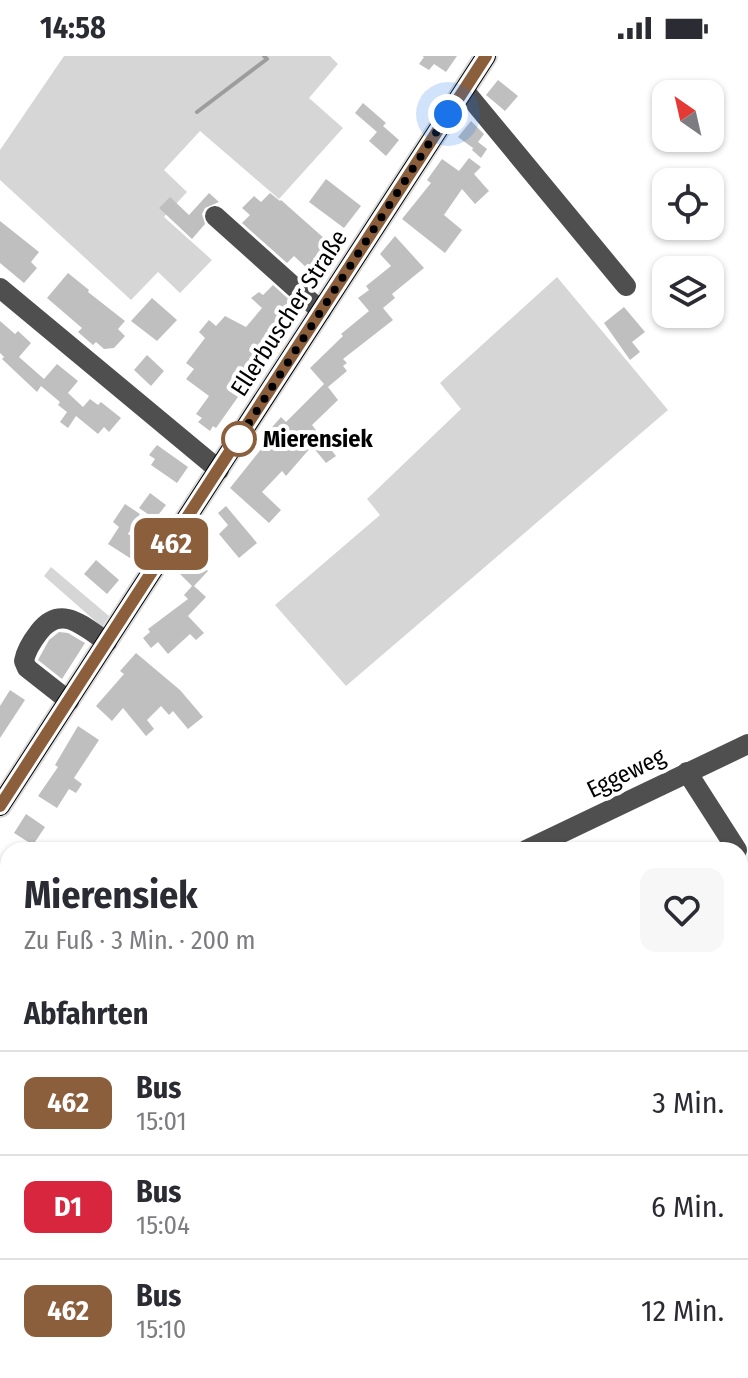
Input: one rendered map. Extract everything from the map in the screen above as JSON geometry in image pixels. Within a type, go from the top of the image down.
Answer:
[{"type":"main road","name":"Ellerbuscher Straße","points":[[0,806],[486,56]]},
{"type":"street","points":[[464,90],[626,286]]},
{"type":"street","points":[[215,216],[321,311]]},
{"type":"street","points":[[0,288],[219,470]]},
{"type":"street","points":[[69,701],[27,668],[24,661],[26,652],[49,621],[58,617],[79,623],[107,642]]},
{"type":"street","name":"Eggeweg","points":[[543,842],[748,744]]},
{"type":"street","points":[[687,772],[732,842]]},
{"type":"shaded area","points":[[64,56],[330,56],[338,64],[309,98],[343,128],[279,199],[200,131],[164,170],[187,192],[164,217],[212,260],[180,293],[158,272],[131,300],[0,180],[0,150]]},
{"type":"shaded area","points":[[557,277],[668,410],[346,686],[275,605],[380,515],[367,499],[461,409],[440,383]]},
{"type":"shaded area","points":[[51,567],[109,616],[102,627],[44,576]]},
{"type":"building","points":[[422,56],[457,56],[446,72],[434,64],[429,70],[419,64]]},
{"type":"building","points":[[498,80],[518,96],[505,111],[486,95]]},
{"type":"building","points":[[363,103],[386,123],[383,126],[399,140],[386,156],[369,141],[377,132],[355,113]]},
{"type":"building","points":[[471,121],[484,134],[478,142],[487,149],[481,158],[472,150],[475,145],[473,148],[458,137]]},
{"type":"building","points":[[469,158],[481,167],[474,174],[489,191],[475,204],[462,189],[444,215],[462,230],[445,253],[402,219],[431,183],[427,180],[442,159],[459,171]]},
{"type":"building","points":[[326,179],[361,206],[344,228],[309,202]]},
{"type":"building","points":[[209,193],[219,202],[205,208],[202,214],[205,224],[192,239],[159,208],[170,197],[189,215]]},
{"type":"building","points":[[270,193],[334,247],[311,272],[294,256],[287,263],[242,223],[250,215],[242,208],[254,196],[261,202]]},
{"type":"building","points":[[0,221],[39,252],[31,262],[37,268],[24,283],[0,263]]},
{"type":"building","points":[[395,236],[424,268],[392,294],[395,298],[383,308],[393,320],[343,359],[347,363],[343,366],[347,371],[328,387],[338,400],[312,425],[336,456],[326,463],[312,446],[286,476],[282,471],[262,492],[281,510],[269,523],[230,488],[270,438],[266,434],[281,417],[286,422],[324,384],[310,368],[343,336],[341,334],[369,311],[358,298],[369,290],[366,286],[391,266],[380,254]]},
{"type":"building","points":[[68,273],[125,321],[118,329],[125,336],[114,348],[104,349],[96,342],[93,345],[78,332],[82,328],[47,298]]},
{"type":"building","points":[[273,285],[295,305],[267,330],[276,337],[249,368],[255,373],[216,428],[213,426],[210,431],[198,422],[202,418],[196,414],[209,396],[186,379],[194,369],[186,363],[205,338],[199,332],[209,320],[216,326],[225,316],[246,327],[262,308],[251,298],[259,292],[263,295]]},
{"type":"building","points":[[152,298],[177,320],[157,341],[131,321]]},
{"type":"building","points":[[624,307],[645,332],[632,342],[640,352],[630,360],[604,323]]},
{"type":"building","points":[[0,321],[31,343],[19,357],[44,379],[57,364],[78,381],[68,393],[83,407],[90,399],[98,405],[101,402],[121,418],[109,432],[104,427],[98,434],[76,416],[68,428],[60,422],[67,412],[58,405],[60,402],[41,386],[37,392],[2,359]]},
{"type":"building","points":[[147,355],[164,371],[151,386],[134,370]]},
{"type":"building","points":[[157,445],[188,467],[177,483],[151,465],[155,459],[149,455]]},
{"type":"building","points":[[150,493],[166,505],[155,519],[139,508]]},
{"type":"building","points":[[125,504],[140,514],[128,534],[144,544],[133,560],[108,544],[119,527],[113,522]]},
{"type":"building","points":[[226,506],[257,543],[239,558],[219,534],[228,525],[218,513]]},
{"type":"building","points":[[191,554],[208,571],[194,586],[206,597],[188,616],[204,633],[196,640],[190,634],[168,654],[158,642],[151,648],[143,638],[150,632],[148,629],[188,599],[184,595],[192,586],[176,570]]},
{"type":"building","points":[[96,560],[119,580],[107,594],[84,574]]},
{"type":"building","points":[[59,632],[68,633],[85,643],[62,679],[38,660],[49,640]]},
{"type":"building","points":[[136,653],[180,690],[203,717],[188,729],[173,711],[169,715],[161,706],[147,720],[154,729],[146,736],[123,708],[112,721],[96,706],[124,674],[120,671]]},
{"type":"building","points":[[10,690],[25,700],[0,738],[0,706]]},
{"type":"building","points":[[78,726],[99,740],[74,778],[82,784],[76,793],[69,789],[57,808],[38,796],[58,767],[55,765]]},
{"type":"building","points":[[26,814],[45,827],[35,842],[28,842],[14,833]]},
{"type":"waterway","points":[[197,112],[267,59],[264,56]]},
{"type":"bus line","name":"462","points":[[0,806],[486,56]]},
{"type":"place","name":"Mierensiek","points":[[239,439]]},
{"type":"route","points":[[239,439],[236,443],[448,114]]}]
